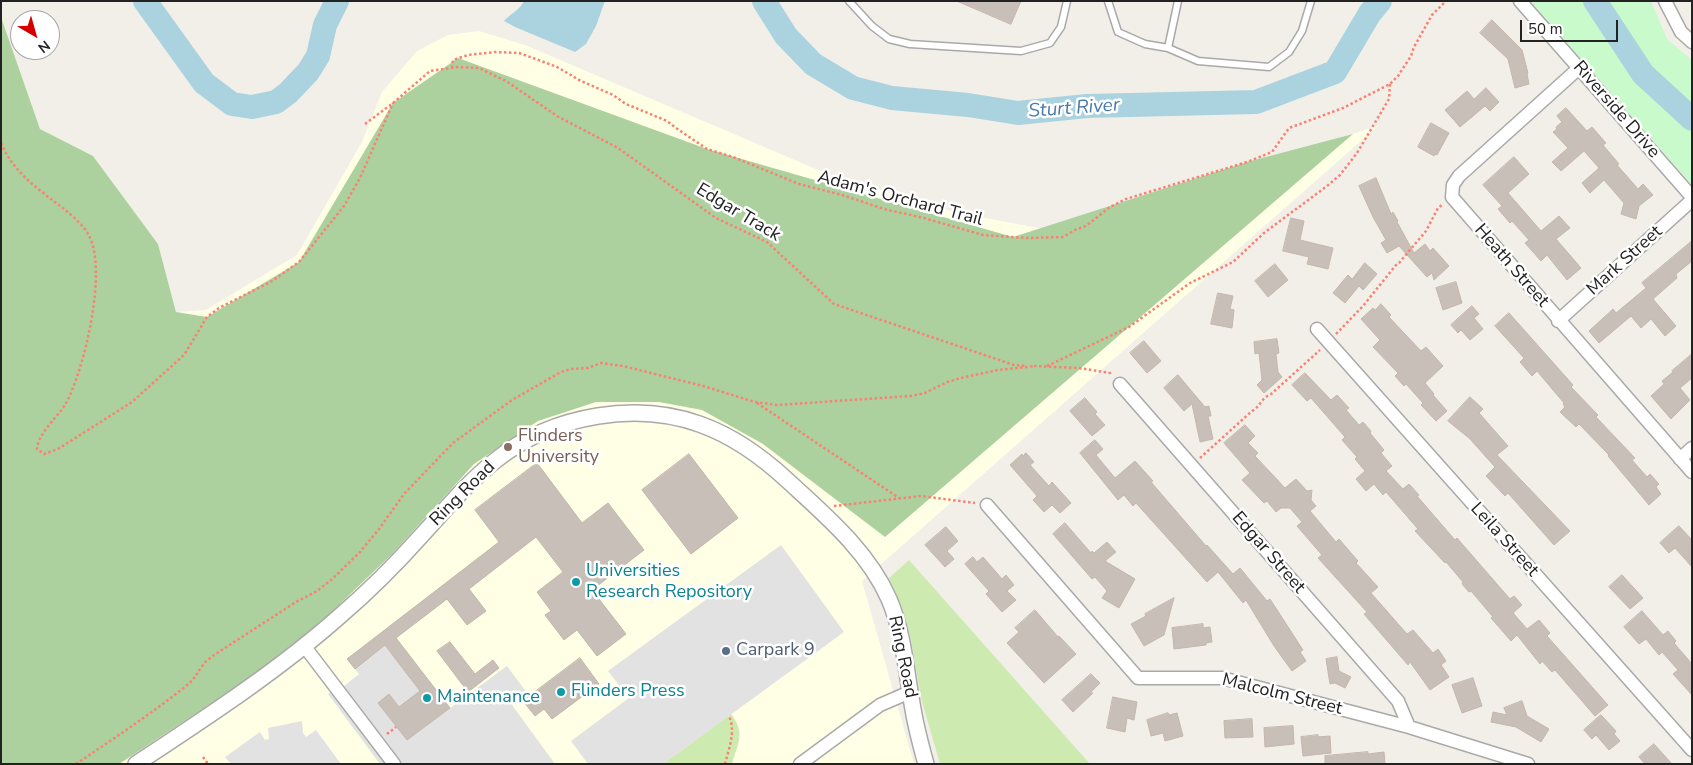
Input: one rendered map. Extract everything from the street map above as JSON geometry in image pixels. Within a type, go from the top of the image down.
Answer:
[{"type":"street","name":"Riverside Drive","points":[[1520,1],[1692,199]]},
{"type":"street","points":[[1665,1],[1681,32],[1692,42]]},
{"type":"street","name":"Heath Street","points":[[1579,68],[1460,176],[1453,185],[1452,197],[1558,321],[1692,472]]},
{"type":"street","name":"Mark Street","points":[[1558,321],[1692,199]]},
{"type":"street","name":"Leila Street","points":[[1317,329],[1692,750]]},
{"type":"street","name":"Edgar Street","points":[[1120,384],[1398,701],[1409,727]]},
{"type":"street","name":"Ring Road","points":[[136,764],[237,696],[305,646],[364,595],[453,501],[497,460],[512,449],[541,432],[578,419],[618,413],[643,412],[694,422],[722,434],[760,456],[817,508],[866,561],[889,599],[901,635],[910,692],[926,764]]},
{"type":"street","points":[[1680,459],[1692,448]]},
{"type":"street","name":"Malcolm Street","points":[[987,505],[1138,678],[1222,678],[1409,727],[1524,763]]},
{"type":"street","points":[[305,646],[394,764]]},
{"type":"street","points":[[800,764],[880,705],[910,692]]},
{"type":"lane","points":[[849,1],[872,26],[889,39],[910,44],[1020,51],[1050,43],[1061,27],[1067,1]]},
{"type":"lane","points":[[1108,1],[1118,32],[1145,44],[1168,48],[1198,61],[1269,67],[1289,52],[1302,31],[1311,1]]},
{"type":"lane","points":[[1168,48],[1178,1]]},
{"type":"path","name":"Adam's Orchard Trail","points":[[452,68],[453,60],[468,55],[495,52],[519,53],[557,67],[586,83],[613,94],[626,104],[668,121],[707,148],[799,184],[842,195],[884,210],[924,218],[982,235],[1027,238],[1063,237],[1086,226],[1110,207],[1126,199],[1247,162],[1272,152],[1288,128],[1343,108],[1390,84],[1398,76],[1411,56],[1432,15],[1446,1]]},
{"type":"path","name":"Edgar Track","points":[[365,124],[430,71],[452,68],[479,68],[506,81],[557,116],[618,148],[716,218],[768,242],[834,304],[1014,365],[1079,368],[1110,373],[1120,384]]},
{"type":"path","points":[[1046,366],[1130,327],[1190,283],[1233,262],[1264,234],[1327,186],[1340,175],[1357,153],[1389,99],[1390,84]]},
{"type":"path","points":[[1,143],[12,162],[28,181],[72,216],[88,234],[95,248],[97,274],[89,337],[75,386],[64,406],[38,441],[37,449],[44,454],[58,449],[132,402],[184,354],[207,317],[219,308],[272,280],[299,262],[344,206],[360,178],[393,103]]},
{"type":"path","points":[[76,764],[151,714],[162,703],[188,685],[197,675],[203,664],[214,655],[296,602],[317,591],[331,580],[360,552],[404,494],[452,443],[512,400],[561,372],[571,368],[588,368],[601,363],[623,366],[703,386],[755,402],[777,405],[911,396],[925,393],[947,382],[965,377],[998,370],[1036,366]]},
{"type":"path","points":[[755,402],[899,498]]},
{"type":"path","points":[[817,508],[921,496],[987,505]]},
{"type":"path","points":[[725,764],[732,739],[733,724],[729,716]]},
{"type":"path","points":[[203,757],[208,764]]},
{"type":"shaded area","name":"Flinders University","points":[[1,17],[10,43],[10,60],[16,60],[40,129],[93,156],[158,244],[176,312],[206,310],[297,255],[362,142],[382,92],[417,51],[448,35],[479,31],[525,45],[830,175],[954,212],[1049,230],[1378,126],[862,581],[914,764],[1,764]]},
{"type":"shaded area","name":"Carpark 9","points":[[781,545],[844,632],[663,764],[588,764],[571,741],[629,698],[608,671]]},
{"type":"shaded area","points":[[385,645],[420,691],[399,707],[389,694],[378,703],[407,740],[507,666],[527,693],[512,705],[555,764],[400,764],[343,687],[359,674],[355,669]]},
{"type":"shaded area","points":[[332,691],[386,764],[380,764],[328,694]]},
{"type":"shaded area","points":[[302,721],[303,733],[306,737],[316,730],[341,764],[231,764],[225,757],[260,732],[265,740],[269,739],[268,728]]},
{"type":"green space","points":[[1530,1],[1651,1],[1667,39],[1692,60],[1692,185]]},
{"type":"green space","name":"Flinders University","points":[[1,17],[10,43],[10,60],[16,60],[40,129],[93,156],[158,244],[176,312],[207,317],[299,262],[393,103],[458,58],[707,149],[1013,237],[1247,162],[1353,134],[885,537],[763,444],[702,410],[659,402],[596,402],[538,421],[474,464],[393,553],[318,625],[277,658],[233,689],[119,764],[1,764]]},
{"type":"green space","points":[[909,560],[1090,764],[940,764],[921,698],[911,640],[902,608],[889,578]]},
{"type":"green space","points":[[731,714],[736,721],[739,733],[732,764],[663,764]]},
{"type":"water","points":[[524,1],[605,1],[596,26],[586,44],[575,52],[504,21]]},
{"type":"building","points":[[957,1],[1021,1],[1011,24]]},
{"type":"building","points":[[1492,20],[1522,50],[1529,84],[1515,88],[1508,59],[1480,33]]},
{"type":"building","points":[[1486,88],[1499,102],[1490,111],[1485,106],[1460,127],[1445,110],[1467,91],[1474,99]]},
{"type":"building","points":[[1566,108],[1587,131],[1592,127],[1606,143],[1603,145],[1619,164],[1617,165],[1638,189],[1643,184],[1653,195],[1639,206],[1636,219],[1621,214],[1624,203],[1604,180],[1590,193],[1582,183],[1599,168],[1584,151],[1561,171],[1552,162],[1568,148],[1553,132],[1562,122],[1557,116]]},
{"type":"building","points":[[1431,123],[1449,133],[1437,155],[1435,154],[1434,156],[1418,147]]},
{"type":"building","points":[[1514,157],[1529,174],[1508,193],[1541,231],[1559,216],[1570,228],[1556,239],[1581,268],[1567,280],[1547,255],[1541,261],[1525,243],[1529,240],[1498,209],[1502,206],[1483,185]]},
{"type":"building","points":[[1376,178],[1391,214],[1393,212],[1414,253],[1425,244],[1430,251],[1433,248],[1449,266],[1434,280],[1432,273],[1427,277],[1399,246],[1387,253],[1381,243],[1386,240],[1359,186]]},
{"type":"building","points":[[1291,218],[1304,221],[1300,240],[1333,248],[1328,269],[1307,264],[1309,257],[1283,251]]},
{"type":"building","points":[[1692,241],[1692,261],[1676,274],[1677,278],[1653,299],[1676,326],[1665,336],[1651,319],[1641,328],[1631,316],[1599,343],[1589,331],[1613,309],[1616,313],[1646,288],[1642,283]]},
{"type":"building","points":[[1365,263],[1377,274],[1363,290],[1359,286],[1345,303],[1333,293],[1348,275],[1352,279]]},
{"type":"building","points":[[1275,264],[1288,280],[1268,297],[1255,281]]},
{"type":"building","points":[[1456,282],[1462,303],[1443,310],[1436,288]]},
{"type":"building","points":[[1218,293],[1233,296],[1230,309],[1234,310],[1232,328],[1211,324]]},
{"type":"building","points":[[1381,304],[1391,315],[1389,317],[1421,351],[1426,347],[1443,366],[1425,383],[1447,411],[1436,421],[1421,405],[1423,403],[1406,384],[1404,386],[1395,376],[1398,373],[1373,347],[1380,340],[1361,319],[1373,308],[1375,310]]},
{"type":"building","points":[[1472,306],[1479,314],[1474,318],[1483,329],[1470,340],[1461,330],[1458,333],[1451,325]]},
{"type":"building","points":[[1509,313],[1573,385],[1571,387],[1598,415],[1596,417],[1635,458],[1632,460],[1647,477],[1650,474],[1659,484],[1656,487],[1661,494],[1649,505],[1609,455],[1579,424],[1576,427],[1560,412],[1565,407],[1564,403],[1537,371],[1532,376],[1520,362],[1524,358],[1495,326]]},
{"type":"building","points":[[1277,339],[1279,353],[1276,354],[1278,372],[1282,377],[1264,393],[1257,385],[1262,380],[1259,353],[1255,354],[1254,342]]},
{"type":"building","points":[[1144,341],[1161,361],[1147,373],[1130,353]]},
{"type":"building","points":[[1692,354],[1692,378],[1680,388],[1690,400],[1671,419],[1651,396],[1664,384],[1662,381]]},
{"type":"building","points":[[1305,373],[1331,400],[1337,395],[1349,408],[1346,410],[1359,425],[1363,422],[1384,450],[1381,453],[1392,466],[1386,471],[1403,489],[1409,484],[1455,540],[1457,538],[1510,599],[1514,596],[1522,605],[1513,613],[1527,629],[1539,620],[1550,633],[1547,636],[1608,705],[1595,716],[1555,670],[1552,672],[1542,661],[1540,664],[1517,635],[1511,641],[1471,591],[1469,592],[1462,584],[1463,582],[1446,562],[1415,531],[1418,529],[1386,492],[1383,495],[1374,484],[1366,491],[1356,479],[1365,471],[1355,459],[1357,457],[1342,440],[1345,437],[1311,398],[1307,401],[1292,385]]},
{"type":"building","points":[[1178,375],[1205,407],[1209,406],[1211,416],[1208,416],[1213,439],[1200,442],[1192,404],[1184,411],[1164,388]]},
{"type":"building","points":[[1470,397],[1483,409],[1479,413],[1508,446],[1497,455],[1570,531],[1554,545],[1508,493],[1505,496],[1486,476],[1495,467],[1470,439],[1448,421]]},
{"type":"building","points":[[1085,398],[1105,425],[1092,436],[1070,411]]},
{"type":"building","points":[[1245,425],[1255,436],[1248,443],[1258,453],[1255,456],[1285,488],[1296,479],[1307,491],[1312,490],[1311,500],[1316,506],[1310,511],[1336,542],[1339,539],[1358,561],[1356,563],[1378,587],[1371,593],[1407,634],[1413,630],[1433,653],[1438,649],[1446,661],[1441,665],[1449,677],[1430,690],[1410,662],[1408,665],[1364,614],[1367,612],[1318,558],[1322,555],[1297,526],[1302,522],[1290,508],[1281,508],[1276,512],[1267,501],[1264,503],[1242,480],[1250,473],[1224,443]]},
{"type":"building","points":[[1095,440],[1103,449],[1096,455],[1115,478],[1135,461],[1206,546],[1233,574],[1240,568],[1267,601],[1270,599],[1303,650],[1300,652],[1306,661],[1292,671],[1274,646],[1246,600],[1243,603],[1218,572],[1207,582],[1136,503],[1133,506],[1124,495],[1118,500],[1080,453]]},
{"type":"building","points":[[1026,453],[1034,462],[1030,465],[1049,486],[1052,482],[1071,503],[1060,513],[1052,505],[1044,512],[1033,500],[1037,496],[1010,465],[1022,454],[1023,456]]},
{"type":"building","points":[[689,454],[738,518],[691,554],[642,490]]},
{"type":"building","points":[[537,463],[582,523],[608,503],[644,550],[592,590],[626,634],[597,656],[577,630],[564,640],[545,615],[551,611],[537,592],[563,572],[536,537],[469,589],[486,611],[467,625],[447,599],[396,638],[450,708],[407,740],[378,703],[389,694],[399,707],[420,691],[385,645],[355,669],[347,659],[499,542],[475,510]]},
{"type":"building","points":[[1065,523],[1091,553],[1092,551],[1094,553],[1107,542],[1116,552],[1105,561],[1135,579],[1119,608],[1102,598],[1107,591],[1095,577],[1092,579],[1053,534]]},
{"type":"building","points":[[1679,526],[1692,540],[1692,567],[1675,548],[1669,553],[1660,543]]},
{"type":"building","points":[[946,527],[958,541],[947,551],[954,559],[945,567],[925,545]]},
{"type":"building","points":[[973,557],[977,562],[983,557],[1002,579],[1006,575],[1014,585],[1007,591],[1016,600],[1002,612],[986,594],[989,591],[965,564]]},
{"type":"building","points":[[1622,575],[1643,598],[1630,609],[1609,587]]},
{"type":"building","points":[[1174,598],[1164,635],[1144,646],[1131,624]]},
{"type":"building","points":[[1035,610],[1058,637],[1076,654],[1044,683],[1007,643],[1019,632],[1015,628]]},
{"type":"building","points":[[1642,611],[1663,635],[1668,631],[1676,641],[1674,643],[1692,664],[1692,695],[1673,674],[1678,670],[1662,652],[1659,655],[1646,639],[1639,644],[1624,627]]},
{"type":"building","points":[[1203,624],[1203,628],[1210,627],[1212,642],[1206,643],[1206,645],[1174,649],[1172,628]]},
{"type":"building","points":[[450,642],[475,674],[493,660],[499,668],[468,692],[437,651]]},
{"type":"building","points":[[1337,657],[1339,671],[1351,677],[1345,688],[1335,683],[1330,684],[1326,659]]},
{"type":"building","name":"Flinders Press","points":[[580,658],[599,684],[552,719],[544,709],[535,716],[523,701]]},
{"type":"building","points":[[1091,674],[1100,683],[1090,693],[1093,693],[1073,712],[1062,700]]},
{"type":"building","points":[[1473,678],[1482,706],[1462,713],[1452,685]]},
{"type":"building","points":[[1113,697],[1137,702],[1134,720],[1127,718],[1125,732],[1107,728]]},
{"type":"building","points":[[1522,701],[1527,716],[1549,729],[1541,742],[1516,727],[1491,722],[1493,712],[1507,715],[1504,708]]},
{"type":"building","points":[[1168,713],[1169,715],[1177,713],[1183,736],[1165,741],[1163,733],[1151,736],[1147,720]]},
{"type":"building","points":[[1601,715],[1616,731],[1614,734],[1620,741],[1609,750],[1596,735],[1592,739],[1584,730]]},
{"type":"building","points":[[1252,719],[1253,737],[1225,738],[1224,721]]},
{"type":"building","points":[[1293,726],[1294,744],[1265,747],[1264,728]]},
{"type":"building","points":[[1318,735],[1318,737],[1330,736],[1331,753],[1303,756],[1301,737]]},
{"type":"building","points":[[1654,744],[1672,764],[1645,764],[1639,757]]},
{"type":"building","points":[[1368,752],[1368,754],[1384,752],[1385,764],[1325,764],[1325,756]]},
{"type":"waterway","name":"Sturt River","points":[[145,1],[204,83],[232,104],[252,107],[276,102],[288,93],[308,72],[318,56],[325,25],[337,1]]},
{"type":"waterway","name":"Sturt River","points":[[764,1],[786,36],[813,64],[853,88],[892,98],[968,105],[1018,113],[1087,106],[1256,102],[1335,72],[1370,13],[1380,1]]},
{"type":"waterway","name":"Sturt River","points":[[1595,1],[1643,74],[1692,119]]},
{"type":"place","name":"Flinders University","points":[[508,447]]},
{"type":"place","name":"Universities Research Repository","points":[[576,582]]},
{"type":"place","name":"Carpark 9","points":[[726,651]]},
{"type":"place","name":"Flinders Press","points":[[561,692]]},
{"type":"place","name":"Maintenance","points":[[427,698]]}]
